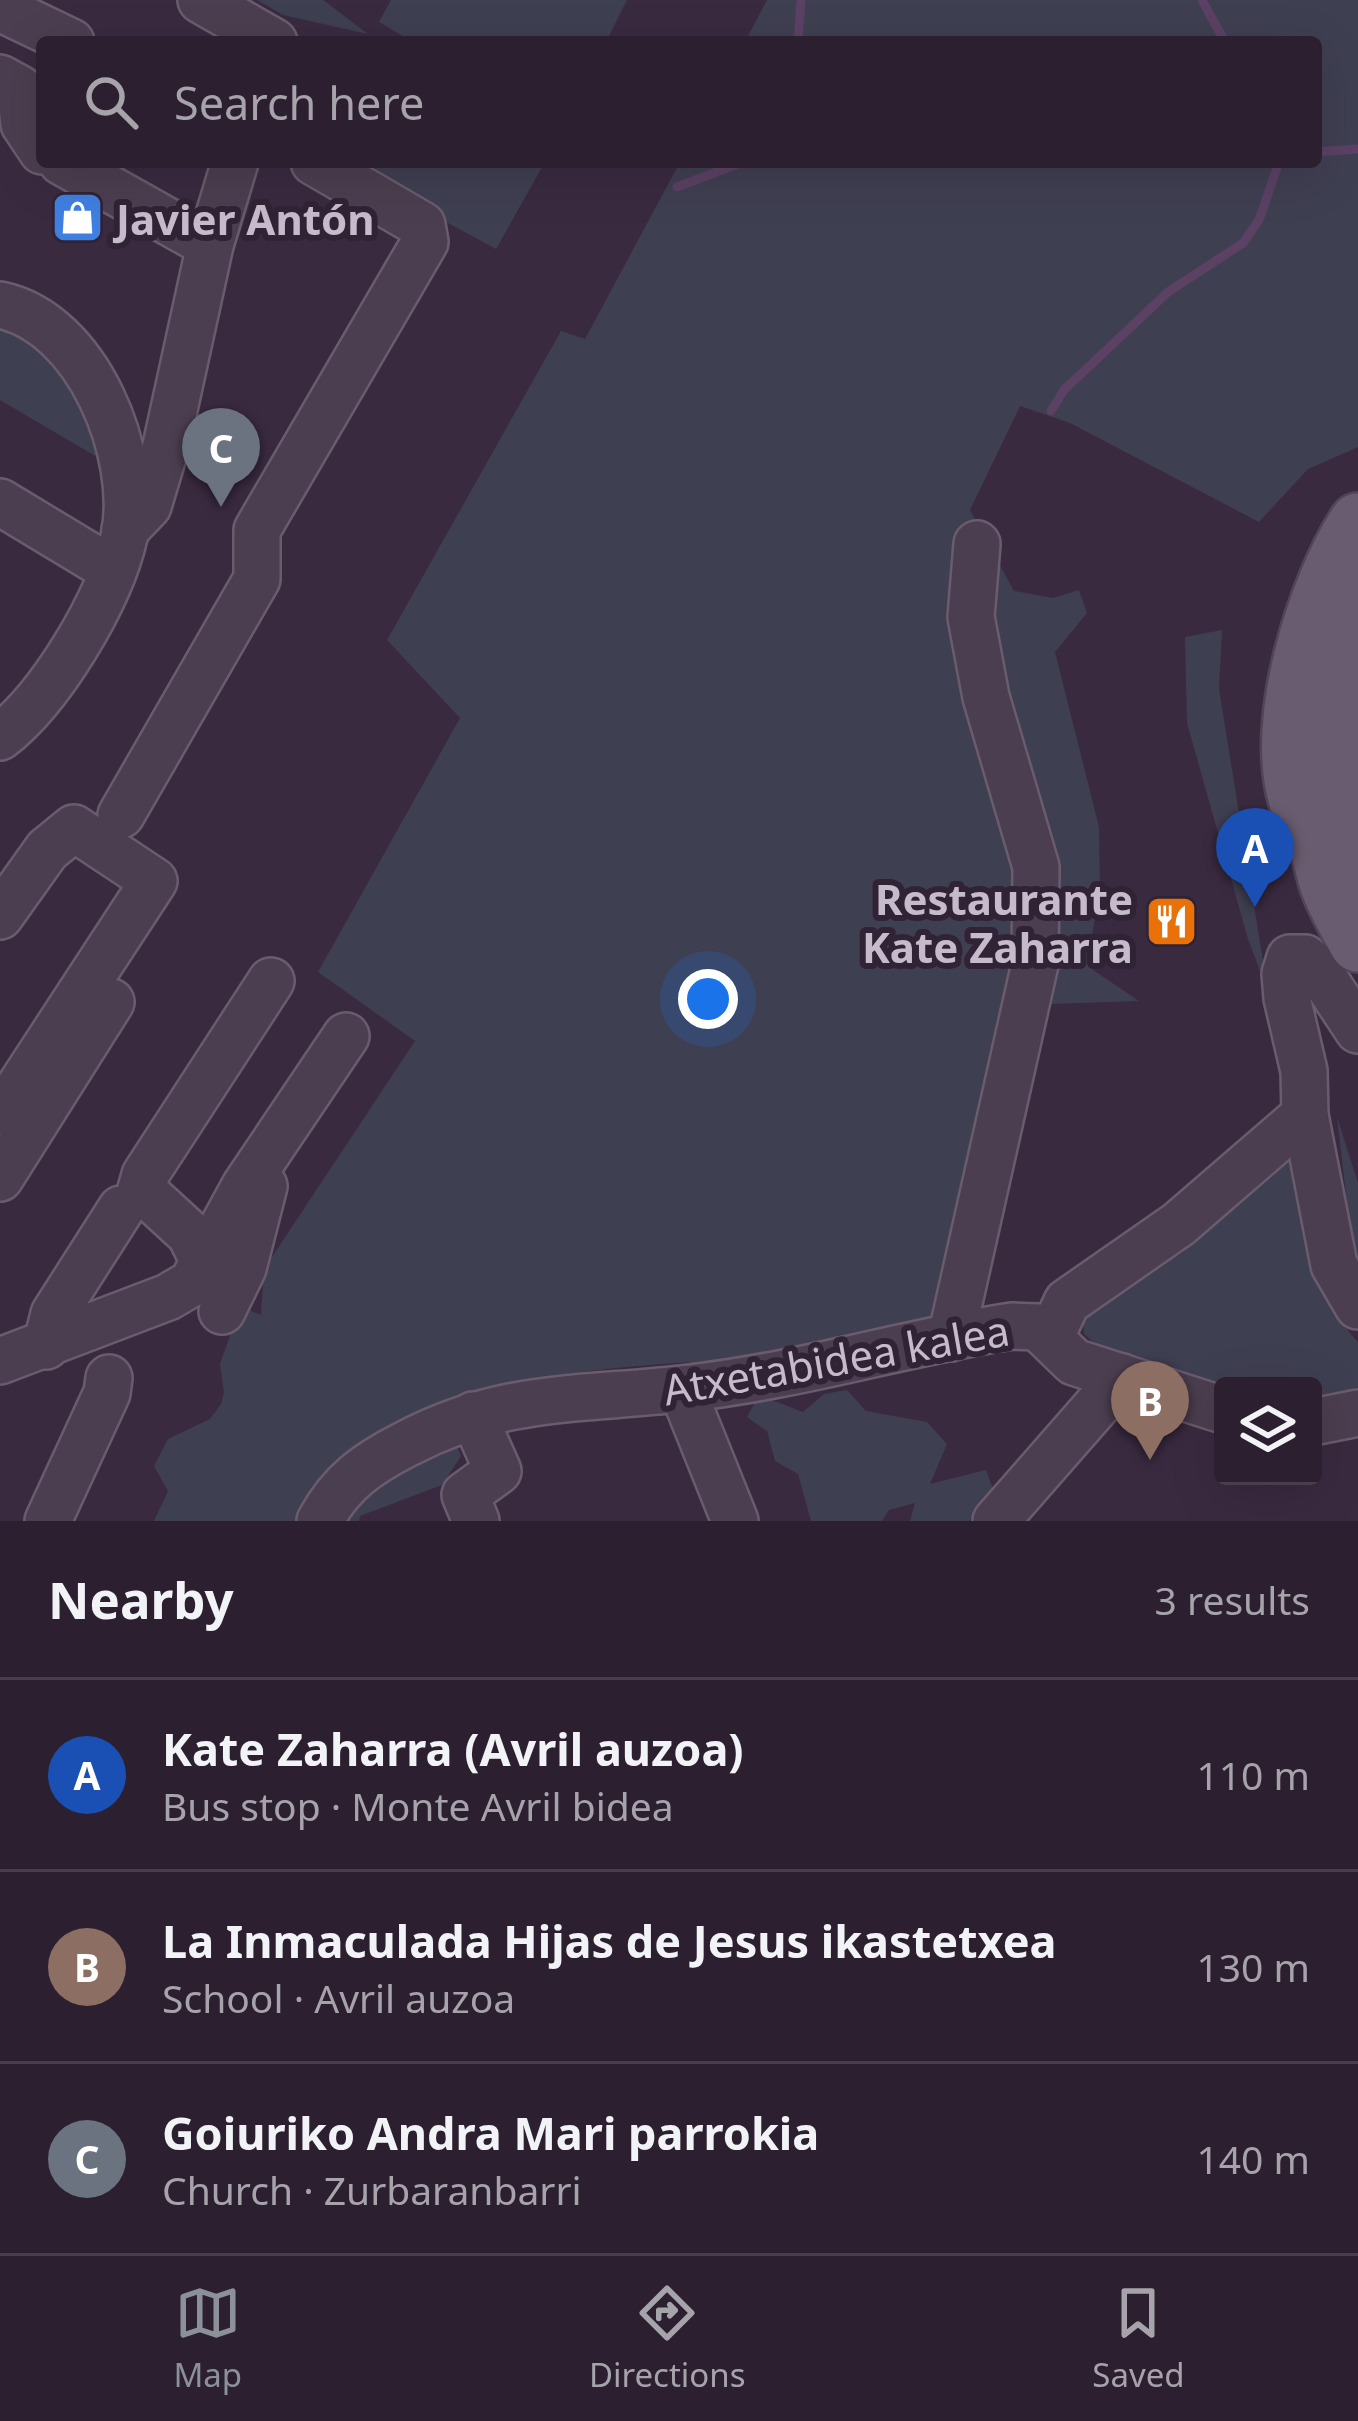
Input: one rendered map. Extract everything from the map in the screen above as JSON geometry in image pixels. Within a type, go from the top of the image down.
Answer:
[{"type":"main road","points":[[1330,759],[1293,752],[1297,676],[1325,582],[1358,522]]},
{"type":"main road","points":[[1358,609],[1341,667],[1330,759],[1314,832],[1330,887],[1358,943]]},
{"type":"main road","points":[[1330,759],[1358,868]]},
{"type":"main road","points":[[1330,759],[1292,830],[1325,922],[1358,985]]},
{"type":"street","points":[[201,0],[264,36]]},
{"type":"street","points":[[0,8],[58,36]]},
{"type":"street","points":[[0,78],[20,89],[24,124],[36,142]]},
{"type":"street","points":[[73,168],[210,245]]},
{"type":"street","points":[[0,737],[15,726],[62,667],[118,550],[148,506],[210,245],[234,168]]},
{"type":"street","points":[[292,532],[442,266],[425,242],[422,225],[325,168]]},
{"type":"street","points":[[121,815],[257,579],[257,530],[425,242]]},
{"type":"street","points":[[0,305],[45,325],[93,377],[120,453],[118,550]]},
{"type":"street","points":[[0,502],[118,550]]},
{"type":"street","points":[[951,1338],[1035,964],[1036,868],[986,697],[971,617],[977,544]]},
{"type":"street","points":[[0,916],[46,850],[74,828],[154,881],[7,1091]]},
{"type":"street","points":[[0,1178],[140,954]]},
{"type":"street","points":[[1358,1030],[1317,968],[1305,958],[1289,958],[1287,998],[1304,1071],[1305,1115],[1334,1265],[1358,1306]]},
{"type":"street","points":[[204,1262],[190,1234],[141,1189],[145,1175],[271,981]]},
{"type":"street","points":[[0,1361],[168,1297],[192,1283],[245,1186],[346,1036]]},
{"type":"street","name":"Atxetabidea kalea","points":[[320,1521],[340,1486],[354,1474],[440,1426],[473,1415],[545,1398],[682,1389],[780,1373],[1012,1326],[1038,1327],[1051,1336],[1067,1302],[1179,1224],[1305,1115]]},
{"type":"street","points":[[221,1311],[243,1268],[275,1143]]},
{"type":"street","points":[[46,1346],[55,1313],[122,1209]]},
{"type":"street","points":[[1051,1336],[1074,1362],[1214,1407]]},
{"type":"street","points":[[996,1521],[1122,1377]]},
{"type":"street","points":[[48,1521],[107,1393],[109,1378]]},
{"type":"street","points":[[682,1389],[735,1521]]},
{"type":"street","points":[[1322,1420],[1358,1413]]},
{"type":"street","points":[[473,1415],[498,1472],[465,1495],[476,1521]]},
{"type":"shaded area","points":[[257,0],[323,0],[368,34],[283,15]]},
{"type":"shaded area","points":[[391,0],[627,0],[609,36],[403,36],[379,22]]},
{"type":"shaded area","points":[[767,0],[1358,0],[1358,447],[1308,469],[1259,522],[1070,423],[1020,406],[970,510],[1014,591],[1053,598],[1079,590],[1087,613],[1055,652],[1099,827],[1100,891],[1091,941],[1093,970],[1139,1001],[1050,1004],[1026,1103],[936,1321],[876,1329],[813,1356],[804,1347],[796,1347],[739,1358],[587,1371],[510,1386],[445,1413],[461,1456],[442,1485],[360,1516],[359,1521],[154,1521],[168,1491],[154,1466],[168,1439],[210,1419],[221,1404],[220,1364],[240,1307],[261,1315],[264,1269],[415,1041],[318,972],[460,718],[387,640],[561,331],[585,339],[677,168],[1322,168],[1322,36],[748,36]]},
{"type":"shaded area","points":[[376,168],[542,168],[496,249],[369,180]]},
{"type":"shaded area","points":[[0,326],[44,340],[104,442],[97,457],[0,400]]},
{"type":"shaded area","points":[[1222,630],[1219,689],[1268,992],[1248,939],[1187,723],[1185,637]]},
{"type":"shaded area","points":[[1337,1117],[1358,1183],[1358,1277],[1354,1264]]},
{"type":"shaded area","points":[[1296,1156],[1322,1279],[1358,1342],[1358,1398],[1322,1404],[1322,1377],[1214,1377],[1214,1390],[1096,1344],[1084,1334],[1083,1321],[1092,1302],[1179,1255]]},
{"type":"shaded area","points":[[847,1390],[866,1411],[927,1422],[947,1444],[930,1484],[986,1470],[995,1494],[969,1521],[910,1521],[915,1503],[889,1510],[882,1521],[811,1521],[798,1474],[775,1461],[767,1431],[747,1417],[759,1395],[803,1412],[824,1394]]},
{"type":"waterway","points":[[798,36],[801,0]]},
{"type":"waterway","points":[[1202,0],[1222,36]]},
{"type":"waterway","points":[[1322,152],[1358,149]]},
{"type":"waterway","points":[[677,187],[727,168]]},
{"type":"waterway","points":[[1051,411],[1064,390],[1168,292],[1243,243],[1259,220],[1277,168]]},
{"type":"place","name":"Javier Antón","points":[[77,218]]},
{"type":"place","name":"Goiuriko Andra Mari parrokia","points":[[221,507]]},
{"type":"place","name":"Kate Zaharra (Avril auzoa)","points":[[1255,907]]},
{"type":"place","name":"Restaurante Kate Zaharra","points":[[1172,922]]},
{"type":"place","name":"La Inmaculada Hijas de Jesus ikastetxea","points":[[1150,1460]]}]
